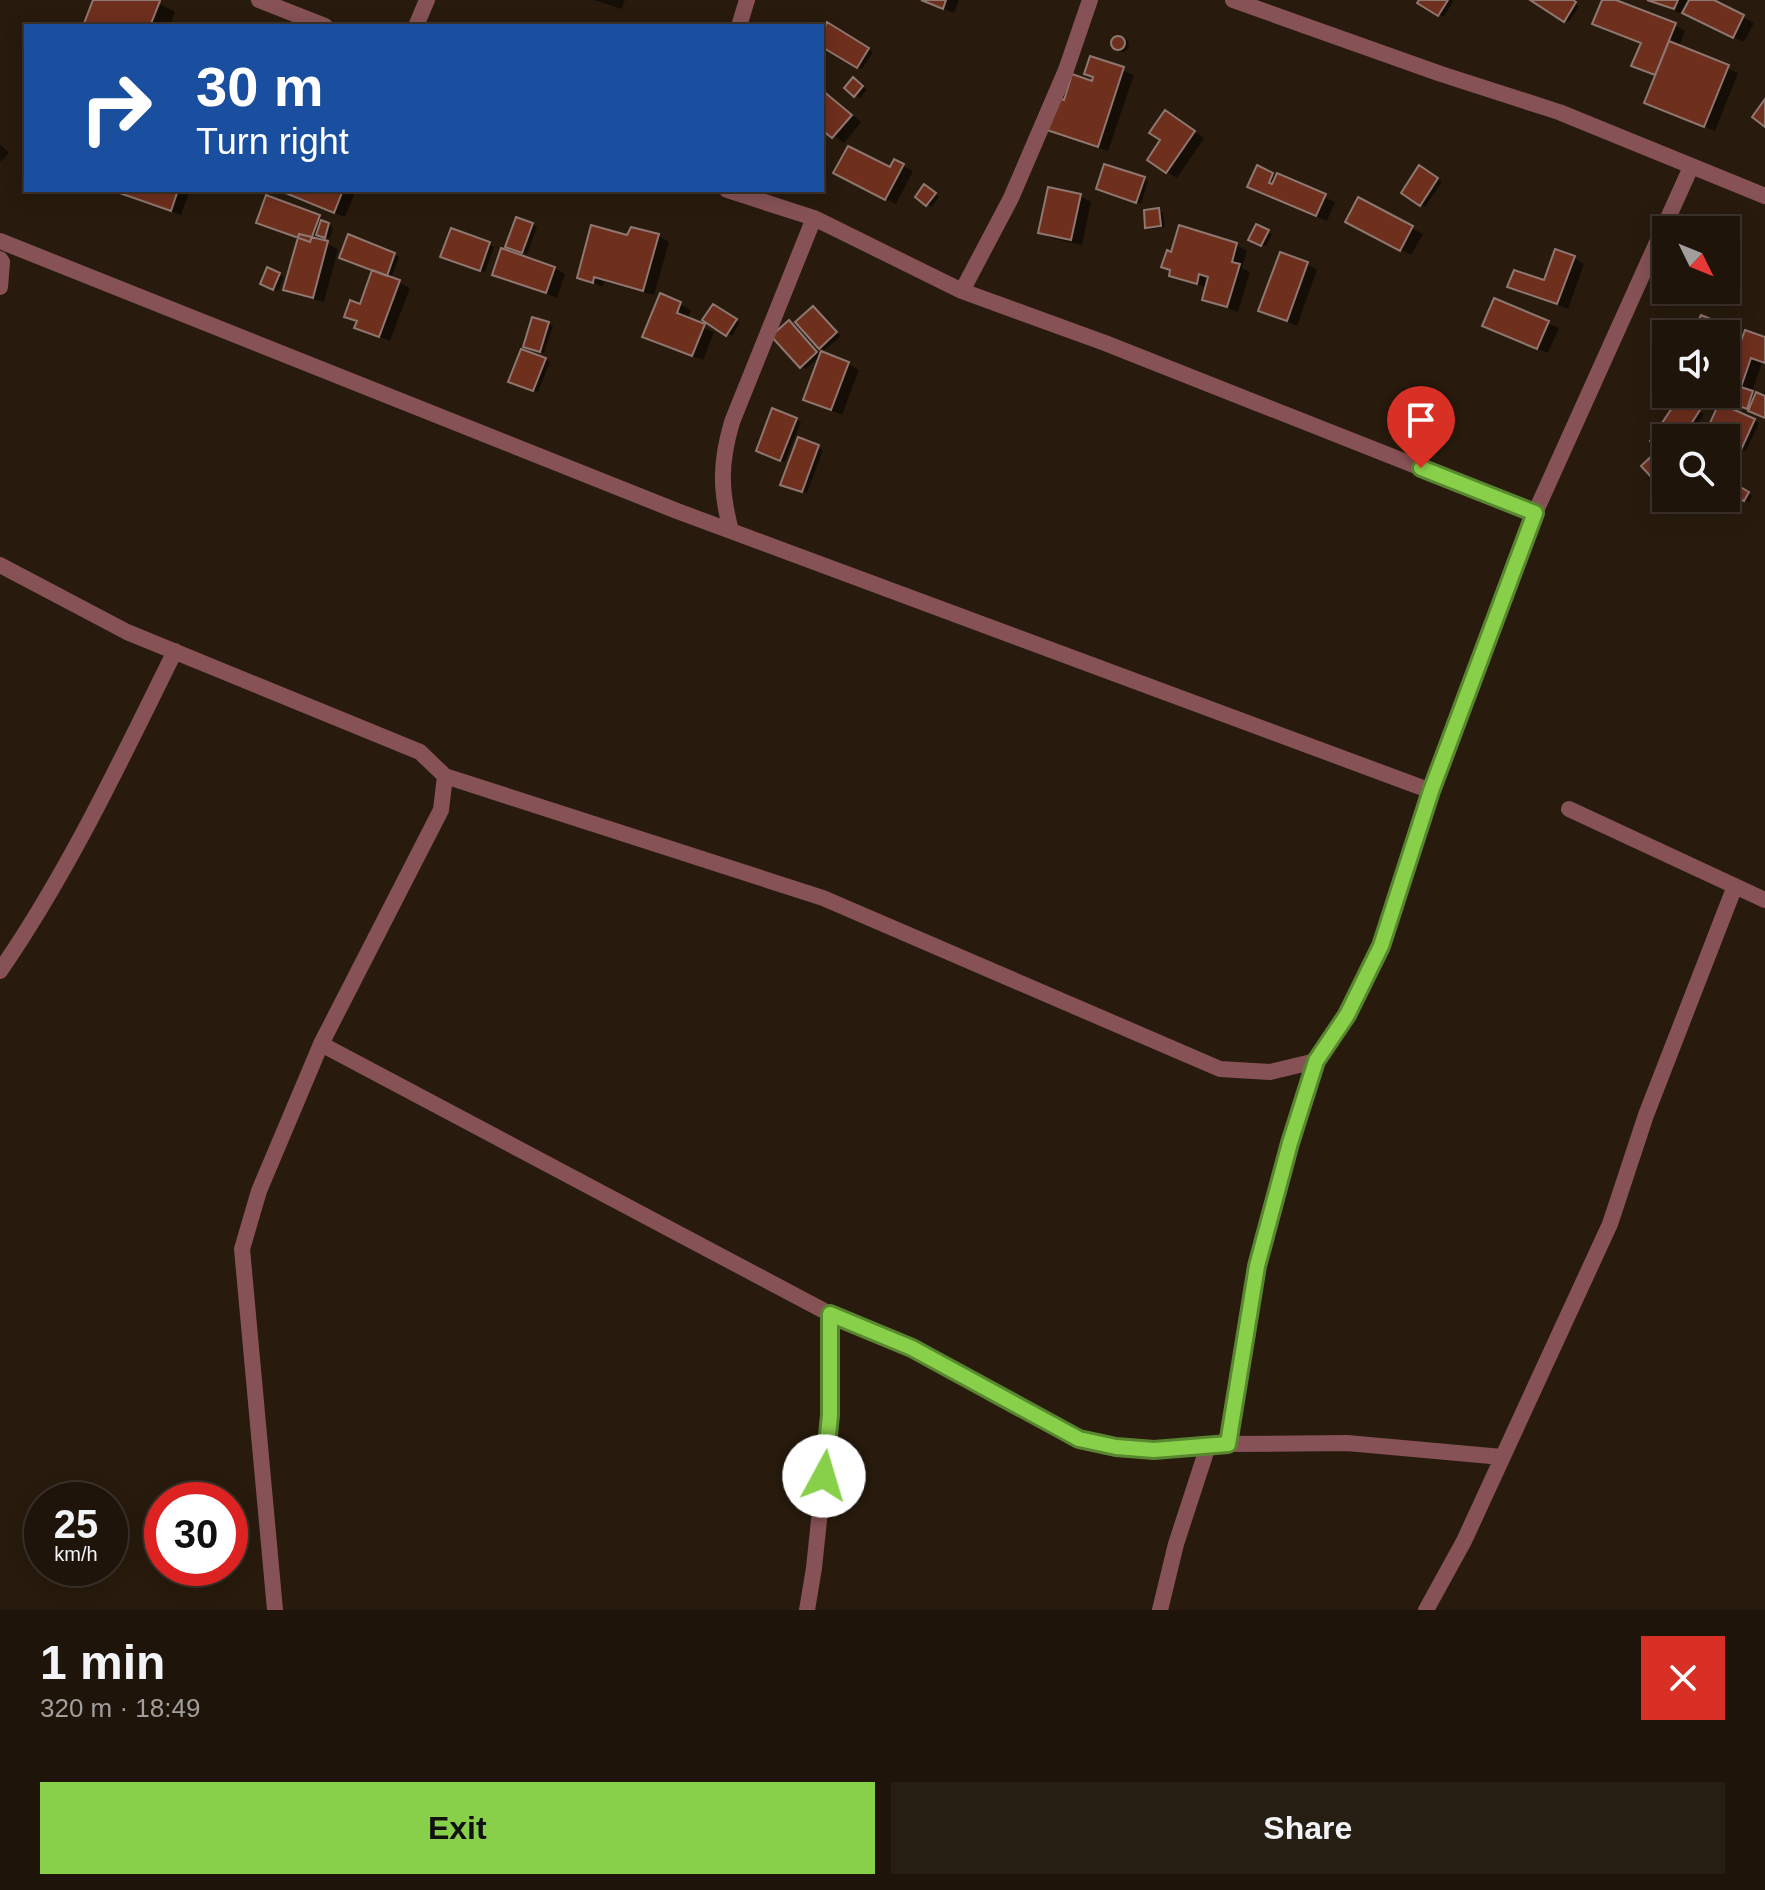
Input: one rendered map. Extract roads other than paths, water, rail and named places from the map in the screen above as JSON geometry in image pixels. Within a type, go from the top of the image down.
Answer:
[{"type":"street","points":[[259,0],[320,24]]},
{"type":"street","points":[[417,24],[427,0]]},
{"type":"street","points":[[740,24],[747,0]]},
{"type":"street","points":[[962,291],[1011,198],[1066,70],[1090,0]]},
{"type":"street","points":[[1233,0],[1441,74],[1559,112],[1765,196]]},
{"type":"street","points":[[1228,1444],[1257,1266],[1316,1061],[1347,1015],[1381,946],[1431,791],[1535,513],[1691,167]]},
{"type":"street","points":[[733,192],[814,218],[962,291],[1105,343],[1535,513]]},
{"type":"street","points":[[731,531],[722,483],[723,454],[732,422],[814,218]]},
{"type":"street","points":[[0,241],[731,531],[1431,791]]},
{"type":"street","points":[[0,259],[0,287]]},
{"type":"street","points":[[0,565],[127,632],[420,752],[445,776],[823,898],[1220,1069],[1270,1072],[1316,1061]]},
{"type":"street","points":[[0,971],[92,819],[175,651]]},
{"type":"street","points":[[275,1610],[242,1249],[259,1191],[321,1044],[441,810],[445,776]]},
{"type":"street","points":[[1569,809],[1765,900]]},
{"type":"street","points":[[1426,1610],[1464,1541],[1610,1224],[1646,1115],[1735,886]]},
{"type":"street","points":[[321,1044],[830,1314],[912,1348],[1079,1439],[1116,1447],[1154,1450],[1228,1444],[1347,1443],[1502,1457]]},
{"type":"street","points":[[807,1610],[830,1415],[830,1314]]},
{"type":"street","points":[[1160,1610],[1176,1544],[1208,1446]]}]
